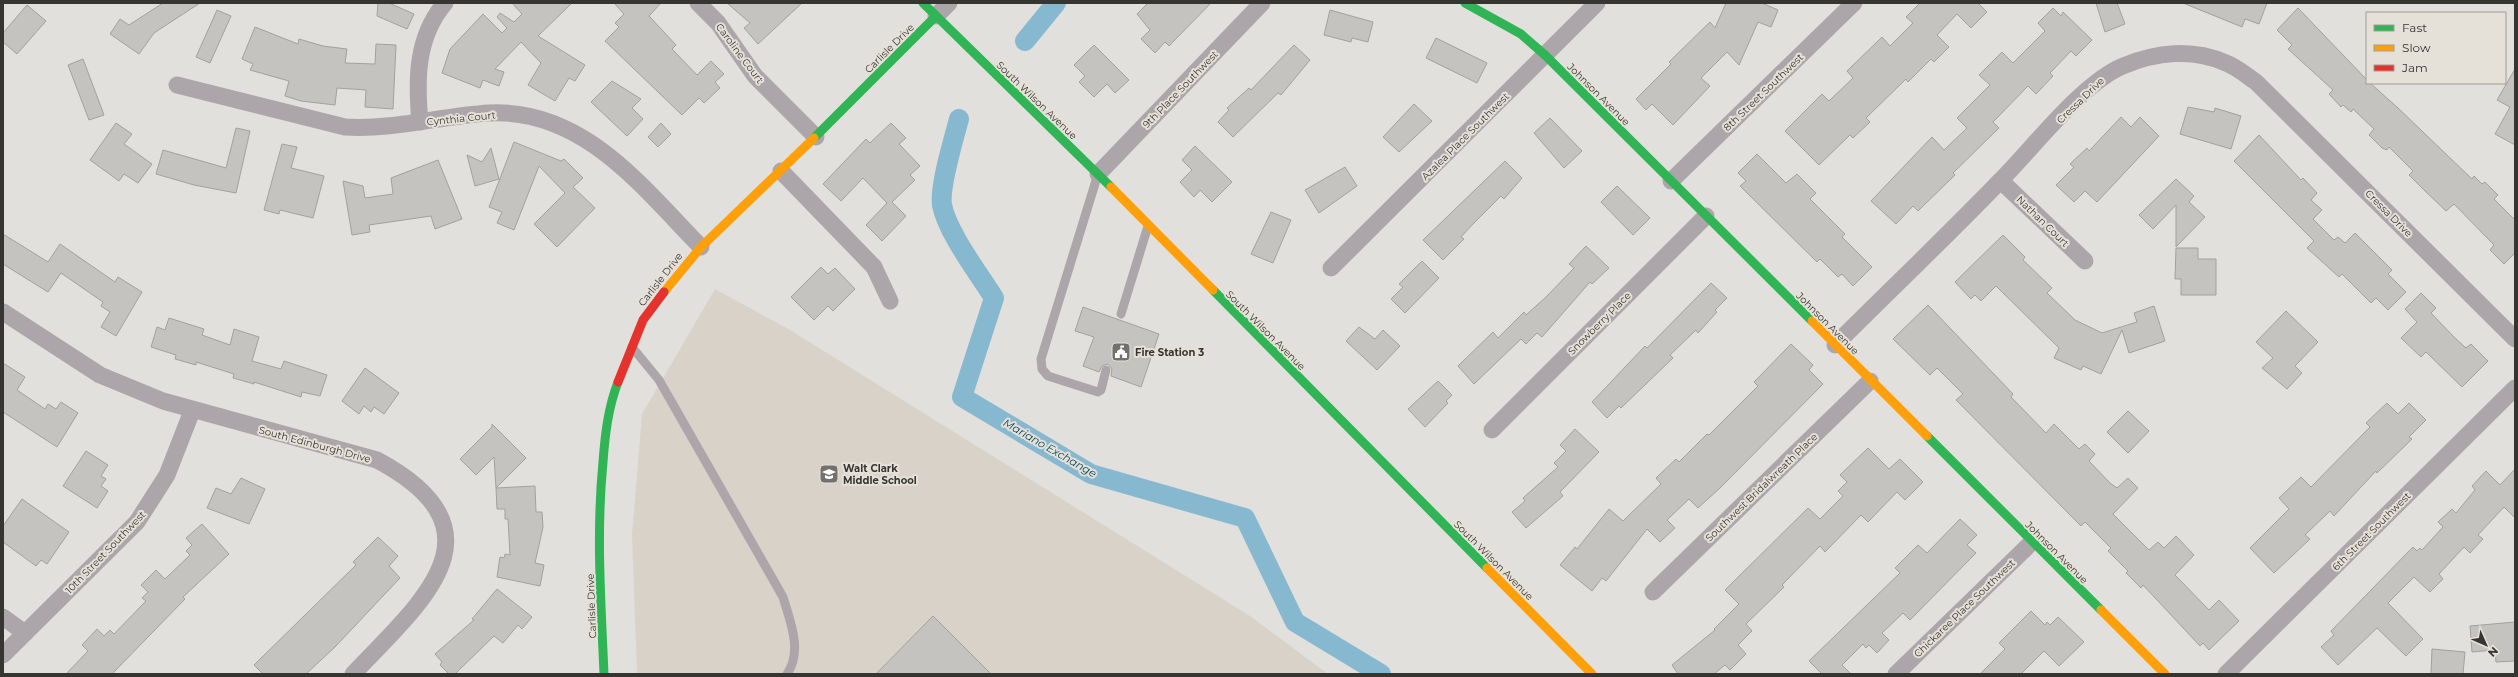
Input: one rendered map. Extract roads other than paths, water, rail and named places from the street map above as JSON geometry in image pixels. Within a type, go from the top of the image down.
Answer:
[{"type":"street","points":[[420,122],[417,89],[420,55],[425,37],[445,3]]},
{"type":"street","name":"Caroline Court","points":[[698,3],[718,23],[755,76],[816,137]]},
{"type":"street","name":"South Wilson Avenue","points":[[923,3],[1098,174],[1592,674]]},
{"type":"street","points":[[936,16],[949,3]]},
{"type":"street","name":"9th Place Southwest","points":[[1098,174],[1262,3]]},
{"type":"street","name":"Johnson Avenue","points":[[1464,3],[1521,34],[1546,56],[2165,674]]},
{"type":"street","name":"Azalea Place Southwest","points":[[1331,268],[1546,56],[1597,3]]},
{"type":"street","name":"8th Street Southwest","points":[[1671,181],[1854,3]]},
{"type":"street","name":"Carlisle Drive","points":[[604,674],[599,492],[606,428],[612,397],[642,320],[659,295],[701,247],[782,171],[936,16]]},
{"type":"street","name":"Cressa Drive","points":[[1835,345],[2001,181],[2086,91],[2106,74],[2123,66],[2158,55],[2195,54],[2226,63],[2269,94],[2515,339]]},
{"type":"street","name":"Cynthia Court","points":[[177,85],[345,127],[367,128],[489,113],[522,114],[573,131],[613,158],[701,247]]},
{"type":"street","points":[[782,171],[874,267],[890,301]]},
{"type":"street","name":"Nathan Court","points":[[2001,181],[2085,261]]},
{"type":"street","name":"Snowberry Place","points":[[1492,430],[1706,216]]},
{"type":"street","name":"South Edinburgh Drive","points":[[3,312],[100,374],[192,411],[377,460],[406,477],[436,508],[443,520],[445,547],[438,576],[417,608],[353,674]]},
{"type":"street","name":"Southwest Bridalwreath Place","points":[[1653,592],[1870,381]]},
{"type":"street","name":"6th Street Southwest","points":[[2226,674],[2515,388]]},
{"type":"street","name":"10th Street Southwest","points":[[3,655],[137,522],[167,475],[192,411]]},
{"type":"street","name":"Chickaree Place Southwest","points":[[1896,674],[2032,542]]},
{"type":"street","points":[[3,617],[25,633]]},
{"type":"lane","points":[[1098,174],[1040,359],[1042,369],[1048,376],[1098,392],[1106,370]]},
{"type":"lane","points":[[1121,314],[1148,226]]},
{"type":"lane","points":[[632,346],[660,380],[783,597],[795,636],[793,666],[787,674]]},
{"type":"waterway","name":"Mariano Exchange","points":[[1025,41],[1056,3]]},
{"type":"waterway","name":"Mariano Exchange","points":[[959,119],[945,175],[942,205],[950,228],[994,298],[962,397],[1091,474],[1245,518],[1295,622],[1381,674]]},
{"type":"place","name":"Fire Station 3","points":[[1121,352]]},
{"type":"place","name":"Walt Clark Middle School","points":[[829,474]]}]
